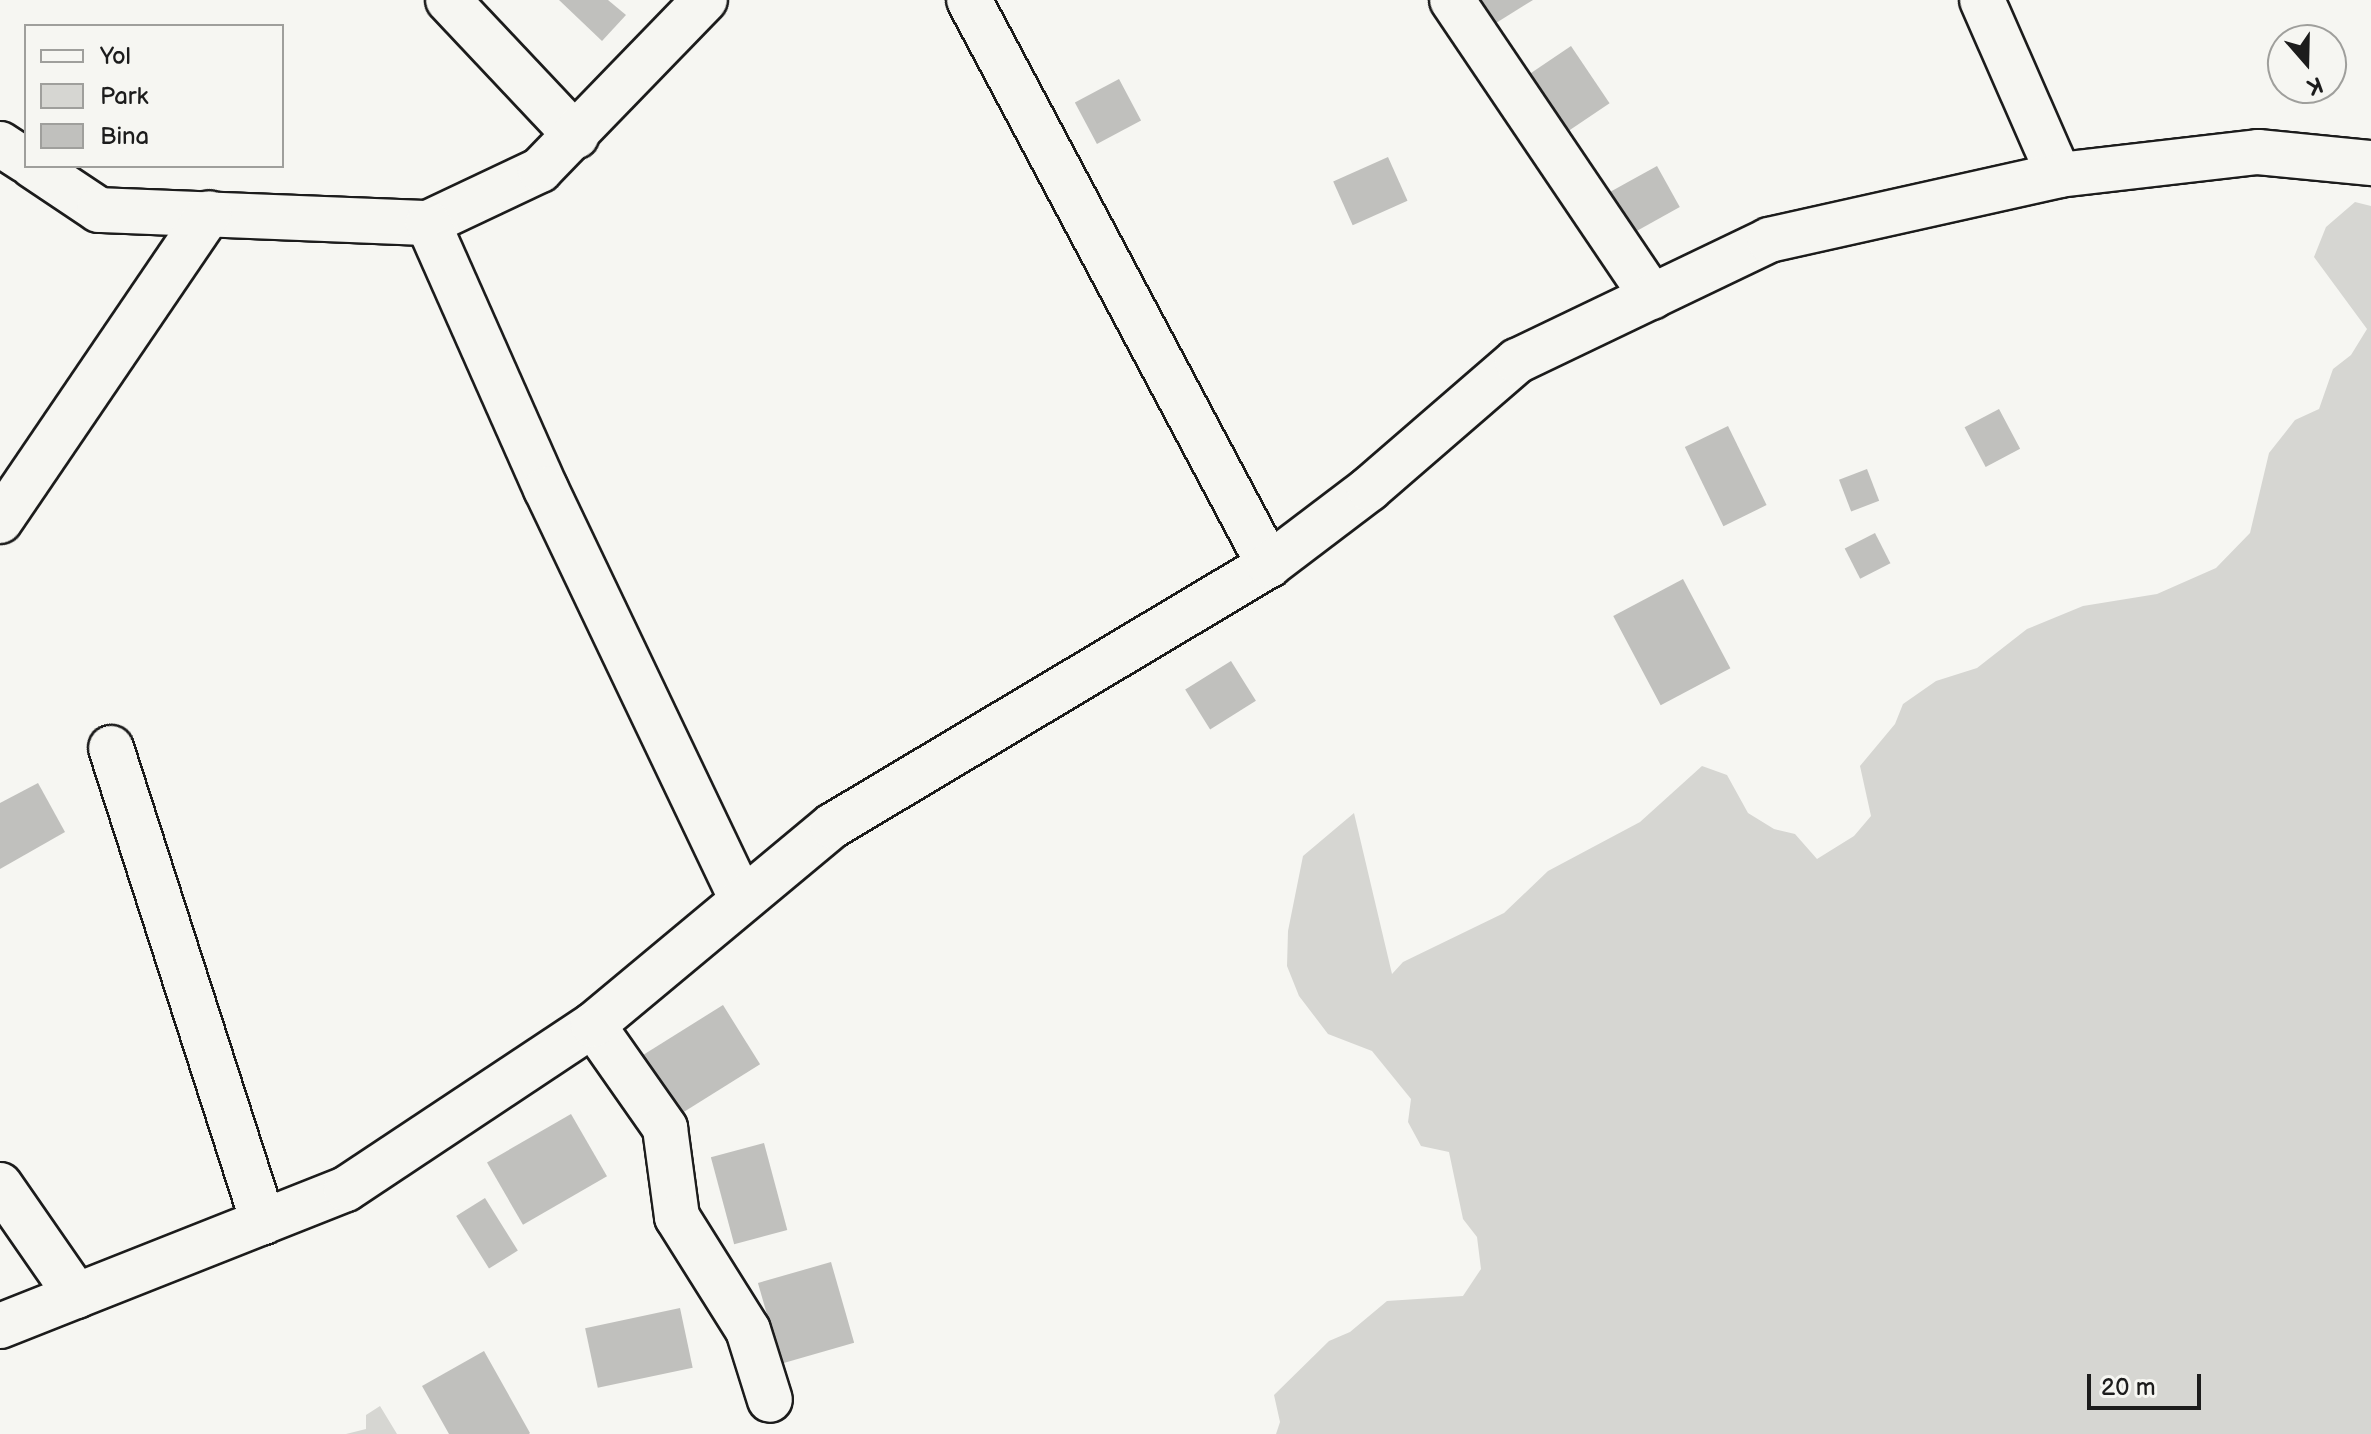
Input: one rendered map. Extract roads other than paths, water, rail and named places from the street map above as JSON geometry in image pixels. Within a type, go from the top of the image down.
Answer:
[{"type":"street","points":[[448,0],[576,136]]},
{"type":"street","points":[[36,168],[99,210],[428,223],[540,170],[705,0]]},
{"type":"street","points":[[969,0],[1269,565]]},
{"type":"street","points":[[1452,0],[1652,297]]},
{"type":"street","points":[[1982,0],[2059,175]]},
{"type":"street","points":[[0,144],[24,160]]},
{"type":"street","points":[[0,1326],[346,1189],[593,1025],[832,826],[1269,565],[1369,489],[1517,361],[1769,240],[2059,175],[2258,152],[2371,163]]},
{"type":"street","points":[[0,521],[209,213]]},
{"type":"street","points":[[428,223],[546,489],[742,900]]},
{"type":"street","points":[[111,748],[263,1222]]},
{"type":"street","points":[[593,1025],[665,1128],[677,1217],[748,1330],[770,1400]]},
{"type":"street","points":[[0,1185],[77,1296]]}]
